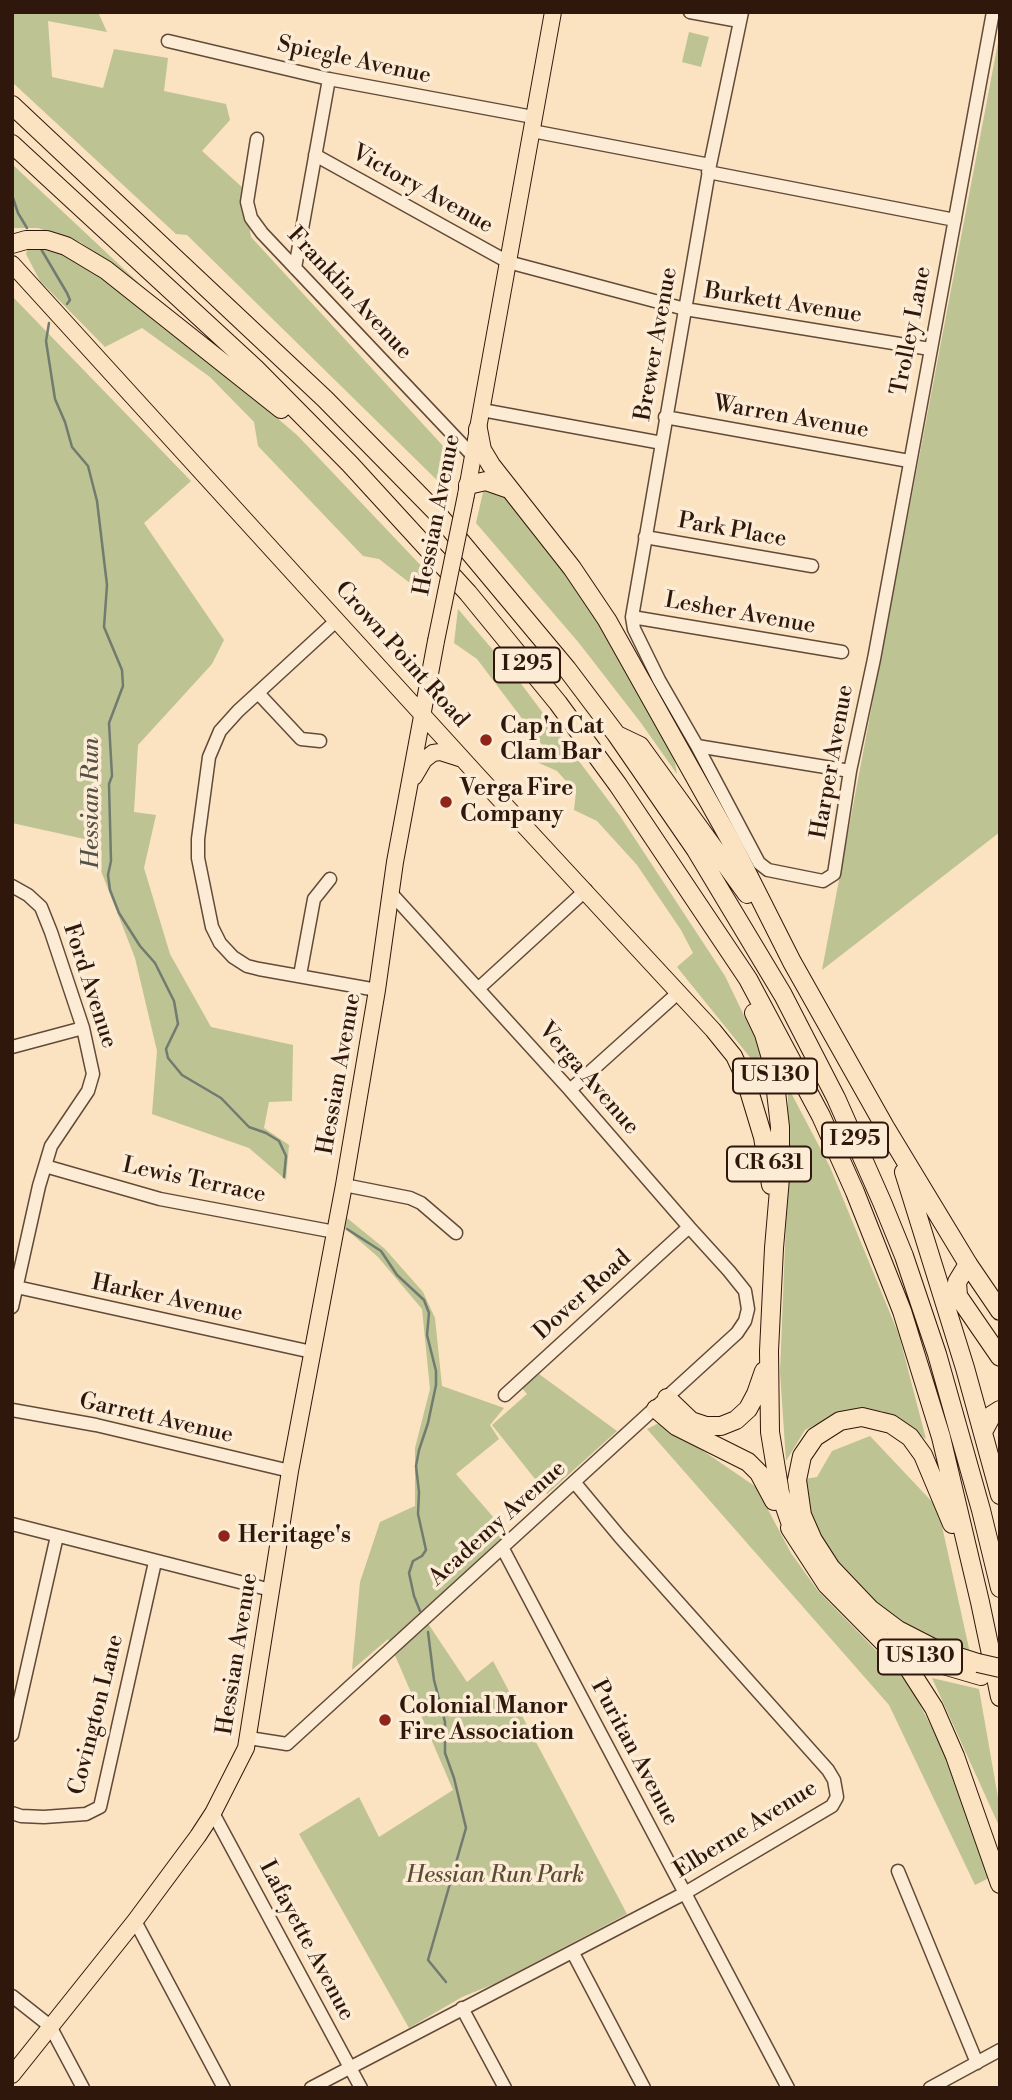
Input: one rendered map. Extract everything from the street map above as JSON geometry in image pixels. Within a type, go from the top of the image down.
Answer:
[{"type":"highway","name":"I 295","points":[[12,105],[325,399],[436,512],[522,613],[616,734],[696,850],[762,959],[813,1052],[860,1151],[904,1256],[937,1354],[978,1497],[1000,1588]]},
{"type":"highway","name":"I 295","points":[[12,144],[254,368],[409,527],[510,643],[618,785],[747,979],[821,1116],[870,1227],[902,1311],[941,1437],[1000,1697]]},
{"type":"highway","points":[[12,244],[26,240],[47,240],[66,246],[106,270],[296,421],[318,432]]},
{"type":"highway","points":[[478,429],[484,454],[572,568],[607,620],[732,843],[793,962]]},
{"type":"highway","points":[[467,490],[486,481],[509,489]]},
{"type":"highway","name":"US 130","points":[[616,734],[639,746],[736,877],[793,962],[885,1127],[968,1264],[1000,1311]]},
{"type":"highway","name":"US 130","points":[[708,919],[711,938],[761,1026],[773,1065],[780,1146],[768,1408],[771,1448],[783,1507],[795,1536],[827,1585],[866,1625],[917,1656],[979,1670],[1000,1680]]},
{"type":"highway","name":"CR 631","points":[[747,1084],[768,1162],[774,1248]]},
{"type":"highway","points":[[885,1127],[919,1213],[1000,1495]]},
{"type":"highway","points":[[968,1264],[959,1276],[957,1289],[961,1302],[1000,1357]]},
{"type":"highway","points":[[968,1380],[965,1336],[969,1315]]},
{"type":"highway","points":[[662,1403],[696,1423],[716,1427],[732,1423],[744,1414],[754,1399],[769,1351]]},
{"type":"highway","points":[[662,1403],[676,1426],[748,1462],[760,1473],[795,1536]]},
{"type":"highway","points":[[983,1432],[992,1415],[1000,1410]]},
{"type":"highway","points":[[980,1602],[967,1577],[945,1506],[923,1455],[910,1437],[901,1429],[882,1420],[862,1417],[840,1421],[815,1437],[802,1456],[797,1491],[807,1527],[831,1568],[870,1609],[898,1630],[979,1670],[1000,1668]]},
{"type":"highway","points":[[866,1625],[907,1666],[934,1708],[955,1756],[1000,1884]]},
{"type":"main road","name":"Hessian Avenue","points":[[12,2075],[135,1921],[214,1814],[249,1738],[290,1471],[344,1185],[409,781],[482,410],[553,12]]},
{"type":"main road","name":"Crown Point Road","points":[[12,264],[463,760],[679,992],[727,1047],[747,1084]]},
{"type":"main road","points":[[409,781],[424,760],[433,753],[440,752],[463,760]]},
{"type":"street","points":[[690,12],[741,16]]},
{"type":"street","name":"Trolley Lane","points":[[874,659],[908,461],[993,12]]},
{"type":"street","name":"Brewer Avenue","points":[[741,16],[709,169],[632,617],[634,629],[659,680],[759,863],[768,870],[822,881],[834,874]]},
{"type":"street","name":"Spiegle Avenue","points":[[168,41],[533,124],[709,169],[955,220]]},
{"type":"street","points":[[295,268],[329,79]]},
{"type":"street","name":"Franklin Avenue","points":[[257,139],[247,202],[251,218],[473,456]]},
{"type":"street","name":"Victory Avenue","points":[[315,155],[508,262]]},
{"type":"street","name":"Burkett Avenue","points":[[508,262],[684,309],[930,349]]},
{"type":"street","points":[[482,410],[662,443]]},
{"type":"street","name":"Warren Avenue","points":[[665,417],[908,461]]},
{"type":"street","name":"Park Place","points":[[645,537],[812,566]]},
{"type":"street","name":"Lesher Avenue","points":[[632,617],[842,652]]},
{"type":"street","points":[[336,621],[220,731],[209,757],[198,839],[198,859],[212,927],[223,947],[233,957],[247,966],[377,990]]},
{"type":"street","name":"Harper Avenue","points":[[834,874],[850,771],[874,659]]},
{"type":"street","points":[[258,693],[301,739],[320,741]]},
{"type":"street","points":[[697,746],[850,771]]},
{"type":"street","points":[[300,975],[314,899],[330,878]]},
{"type":"street","name":"Ford Avenue","points":[[12,886],[41,907],[83,1028],[92,1065],[92,1082],[83,1100],[51,1146],[12,1307]]},
{"type":"street","points":[[479,988],[586,890]]},
{"type":"street","name":"Verga Avenue","points":[[390,892],[570,1090],[740,1284],[747,1298]]},
{"type":"street","points":[[570,1090],[679,992]]},
{"type":"street","points":[[12,1047],[83,1028]]},
{"type":"street","name":"Lewis Terrace","points":[[45,1166],[160,1199],[335,1232]]},
{"type":"street","points":[[344,1185],[410,1198],[421,1203],[456,1233]]},
{"type":"street","name":"Dover Road","points":[[505,1395],[689,1227]]},
{"type":"street","name":"Harker Avenue","points":[[15,1287],[312,1353]]},
{"type":"street","name":"Academy Avenue","points":[[249,1738],[287,1744],[737,1333],[745,1321],[747,1298]]},
{"type":"street","name":"Garrett Avenue","points":[[12,1410],[96,1425],[290,1471]]},
{"type":"street","name":"Elberne Avenue","points":[[311,2088],[685,1893],[832,1806],[837,1797],[834,1780],[828,1770],[575,1483]]},
{"type":"street","points":[[12,1524],[271,1590]]},
{"type":"street","points":[[12,1735],[57,1536]]},
{"type":"street","name":"Puritan Avenue","points":[[503,1549],[788,2088]]},
{"type":"street","name":"Covington Lane","points":[[12,1814],[26,1817],[86,1814],[100,1807],[155,1562]]},
{"type":"street","name":"Lafayette Avenue","points":[[214,1814],[361,2088]]},
{"type":"street","points":[[898,1871],[977,2063]]},
{"type":"street","points":[[135,1921],[224,2088]]},
{"type":"street","points":[[573,1953],[644,2088]]},
{"type":"street","points":[[12,1996],[50,2026],[83,2088]]},
{"type":"street","points":[[462,2008],[505,2088]]},
{"type":"street","points":[[930,2088],[1000,2050]]},
{"type":"green space","points":[[12,12],[98,12],[107,32],[48,21],[52,77],[103,88],[114,49],[168,58],[164,91],[226,104],[230,120],[202,151],[243,188],[251,237],[455,459],[444,487],[187,235],[176,234],[12,82]]},
{"type":"green space","points":[[689,32],[709,37],[701,67],[682,62]]},
{"type":"green space","points":[[1000,32],[1000,832],[822,970],[873,700]]},
{"type":"green space","points":[[12,164],[142,286],[80,242],[38,228],[12,228]]},
{"type":"green space","points":[[28,247],[63,251],[94,268],[297,435],[427,572],[424,594],[379,559],[363,556],[258,446],[254,422],[210,377],[142,328],[105,347],[40,281],[26,254]]},
{"type":"green space","points":[[12,296],[191,481],[144,523],[224,640],[212,664],[138,745],[134,812],[156,815],[144,868],[170,954],[211,1027],[293,1045],[292,1101],[269,1102],[264,1128],[289,1145],[286,1180],[249,1148],[152,1114],[157,1051],[135,958],[89,840],[12,823]]},
{"type":"green space","points":[[484,488],[498,488],[581,591],[673,752],[677,774],[579,643],[476,523]]},
{"type":"green space","points":[[458,609],[516,677],[620,816],[725,976],[763,1055],[753,1061],[677,967],[693,953],[681,930],[637,865],[597,821],[574,810],[576,792],[557,771],[530,759],[542,745],[477,659],[454,643]]},
{"type":"green space","points":[[788,1087],[830,1167],[899,1335],[926,1439],[882,1411],[844,1411],[805,1430],[786,1461],[780,1372]]},
{"type":"green space","name":"Hessian Run Park","points":[[347,1218],[385,1249],[423,1292],[435,1318],[442,1386],[504,1408],[490,1425],[499,1439],[456,1474],[507,1533],[421,1613],[467,1682],[493,1661],[627,1914],[494,1984],[462,1997],[409,2028],[299,1834],[359,1797],[379,1837],[453,1790],[388,1639],[352,1670],[360,1582],[380,1522],[415,1506],[415,1448],[430,1389],[422,1309],[378,1257],[345,1228]]},
{"type":"green space","points":[[539,1374],[617,1431],[547,1494],[492,1425],[527,1394],[522,1388]]},
{"type":"green space","points":[[661,1422],[756,1487],[791,1553],[818,1591],[909,1684],[948,1759],[989,1878],[975,1885],[889,1705],[647,1429]]},
{"type":"green space","points":[[870,1436],[938,1508],[970,1653],[920,1634],[873,1605],[831,1559],[804,1505],[800,1480],[817,1477],[832,1451]]},
{"type":"green space","points":[[932,1678],[979,1689],[1000,1809],[1000,1828]]},
{"type":"waterway","name":"Hessian Run","points":[[12,195],[27,228]]},
{"type":"waterway","name":"Hessian Run","points":[[41,249],[67,293],[70,300],[67,304]]},
{"type":"waterway","name":"Hessian Run","points":[[49,323],[46,341],[55,399],[72,447],[88,466],[97,501],[107,585],[104,627],[122,670],[123,686],[109,723],[112,776],[109,784],[110,890],[119,913],[140,946],[155,963],[174,1001],[178,1024],[166,1049],[168,1058],[182,1075],[221,1098],[249,1127],[279,1141],[286,1156],[284,1177]]},
{"type":"waterway","name":"Hessian Run","points":[[347,1229],[381,1251],[397,1275],[424,1300],[429,1313],[427,1335],[436,1371],[436,1385],[416,1466],[418,1514],[426,1550],[413,1561],[409,1573],[420,1611]]},
{"type":"waterway","name":"Hessian Run","points":[[428,1632],[434,1680],[445,1722],[445,1753],[466,1828],[428,1960],[446,1982]]},
{"type":"place","name":"Cap'n Cat Clam Bar","points":[[486,740]]},
{"type":"place","name":"Verga Fire Company","points":[[446,802]]},
{"type":"place","name":"Heritage's","points":[[224,1536]]},
{"type":"place","name":"Colonial Manor Fire Association","points":[[385,1720]]}]
